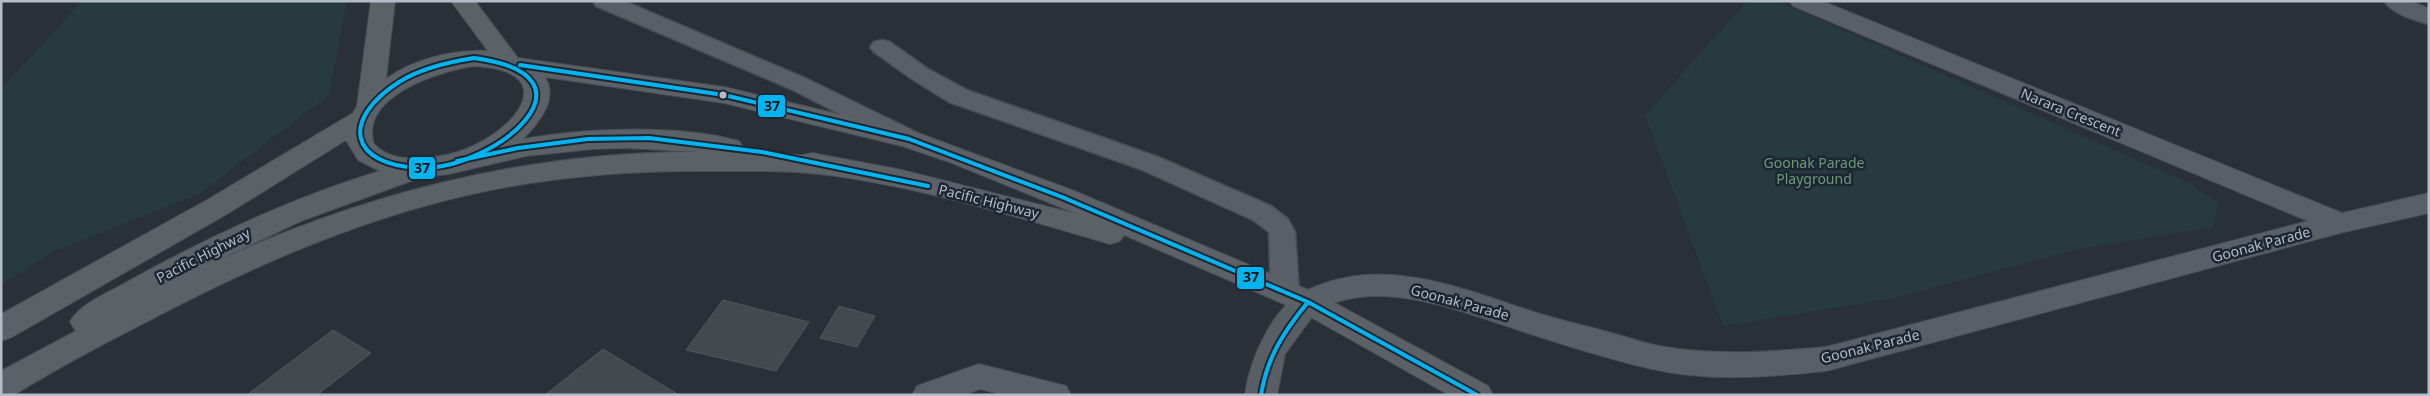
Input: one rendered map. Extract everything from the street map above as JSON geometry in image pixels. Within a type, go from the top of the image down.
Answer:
[{"type":"main road","points":[[383,1],[366,112],[359,133],[361,145],[370,156],[383,163],[402,167],[423,167],[457,161],[478,154],[514,132],[526,119],[534,106],[537,94],[536,83],[530,73],[514,63],[463,1]]},
{"type":"main road","name":"Pacific Highway","points":[[366,112],[398,82],[434,65],[474,58],[724,95],[825,117],[909,139],[961,157],[1062,197],[1296,297],[1477,395]]},
{"type":"main road","points":[[1,329],[66,290],[216,207],[366,112]]},
{"type":"main road","name":"Pacific Highway","points":[[457,161],[518,148],[622,137],[712,144],[902,179],[1036,213],[1220,266]]},
{"type":"main road","points":[[1,387],[154,304],[234,265],[294,240],[400,203],[512,177],[593,166],[710,161],[829,166]]},
{"type":"main road","name":"Pacific Highway","points":[[1,379],[57,339],[114,303],[216,247],[347,192],[423,167]]},
{"type":"street","name":"Narara Crescent","points":[[1801,1],[2340,223]]},
{"type":"street","name":"Goonak Parade","points":[[1296,297],[1366,285],[1400,286],[1479,305],[1546,327],[1659,358],[1703,365],[1780,364],[1826,358],[2340,223],[2429,203]]},
{"type":"street","points":[[1261,395],[1267,356],[1296,297]]},
{"type":"street","points":[[928,395],[979,376],[1055,395]]},
{"type":"lane","points":[[604,1],[800,84],[909,139]]},
{"type":"lane","points":[[2395,1],[2410,10],[2429,17]]},
{"type":"lane","points":[[882,47],[920,74],[958,96],[1149,163],[1262,212],[1282,232],[1296,297]]},
{"type":"green space","points":[[82,1],[347,1],[329,95],[199,194],[52,252],[1,285],[1,89]]},
{"type":"green space","name":"Goonak Parade Playground","points":[[1747,1],[1777,1],[2189,183],[2218,203],[2213,227],[2078,249],[1893,298],[1723,326],[1645,115]]},
{"type":"building","points":[[723,300],[809,322],[776,371],[686,350]]},
{"type":"building","points":[[839,306],[875,316],[857,347],[820,338]]},
{"type":"building","points":[[333,330],[371,353],[317,395],[247,395]]},
{"type":"building","points":[[603,349],[679,395],[545,395]]},
{"type":"transit line","name":"37","points":[[474,58],[497,61],[516,67],[529,76],[536,87],[537,99],[531,113],[519,128],[500,143],[482,153],[442,166],[422,168],[397,166],[379,160],[366,151],[360,139],[360,126],[367,111],[380,96],[399,82],[426,69],[474,58]]},
{"type":"transit line","name":"37","points":[[520,65],[724,95],[909,139],[1062,197],[1308,302],[1477,395]]},
{"type":"transit line","name":"37","points":[[457,161],[518,148],[588,139],[649,138],[762,152],[928,186]]},
{"type":"transit line","name":"37","points":[[1261,395],[1263,380],[1271,355],[1283,334],[1308,302]]}]
